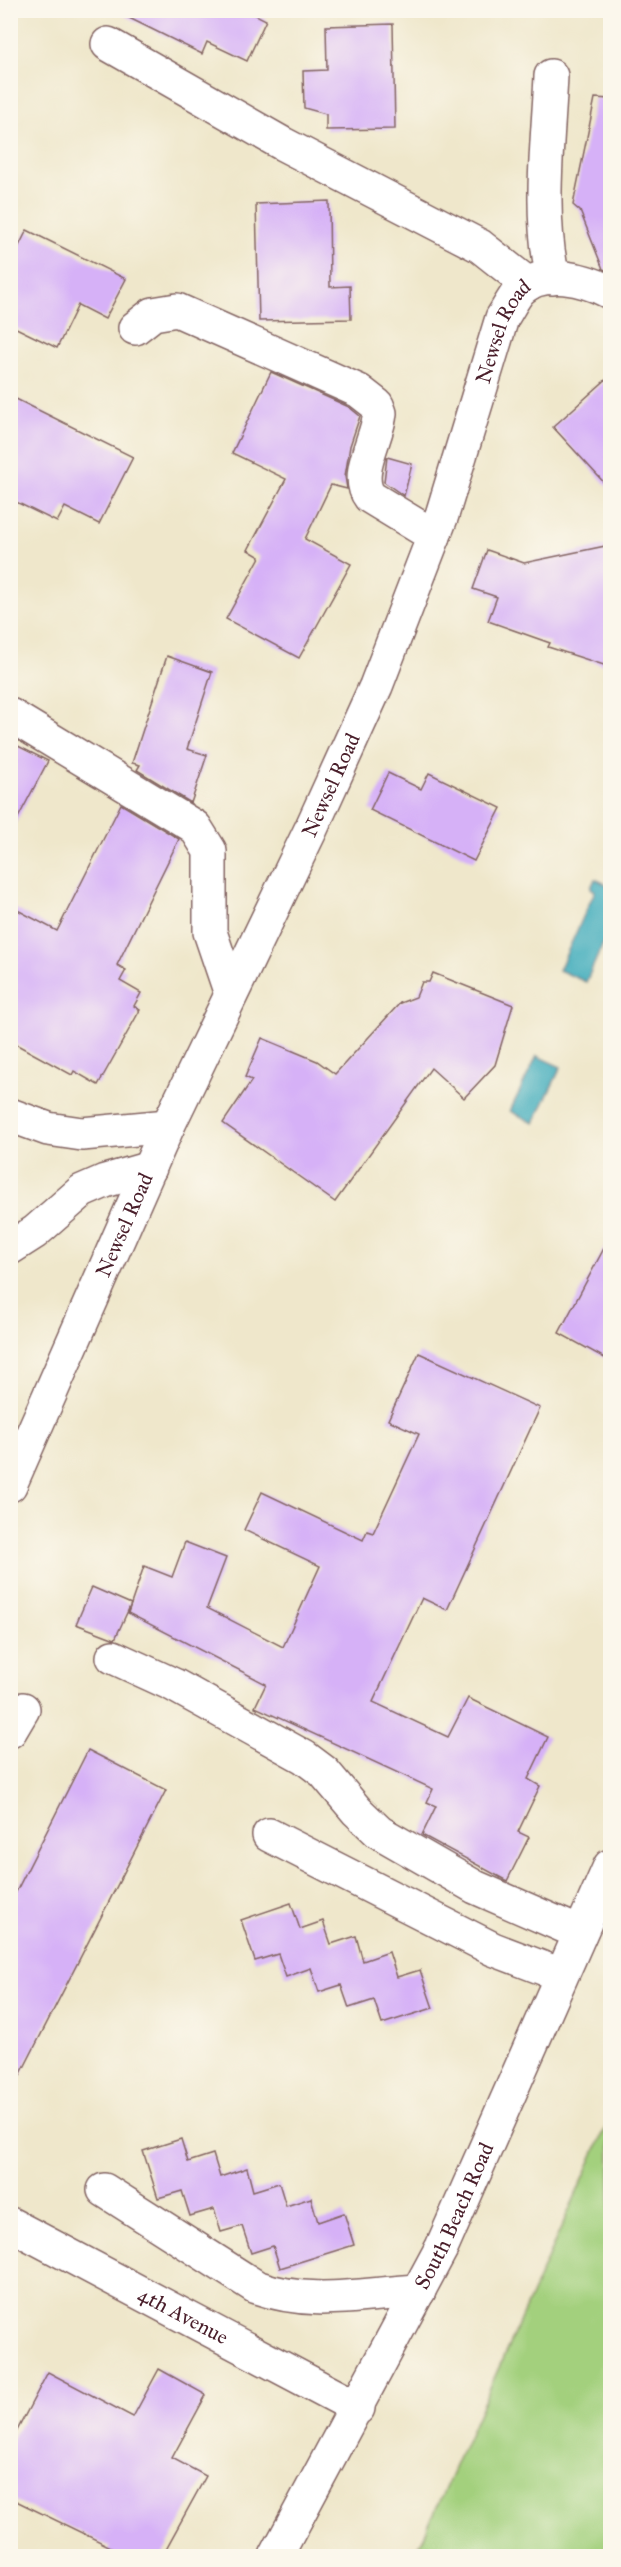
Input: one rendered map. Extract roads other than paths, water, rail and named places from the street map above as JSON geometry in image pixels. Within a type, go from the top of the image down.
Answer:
[{"type":"street","points":[[108,44],[283,144],[480,246],[540,281],[588,282],[610,292]]},
{"type":"street","name":"Newsel Road","points":[[10,1485],[168,1126],[311,829],[376,687],[434,537],[502,318],[520,290],[540,281],[547,253],[545,220],[551,76]]},
{"type":"street","points":[[135,328],[153,314],[177,310],[359,391],[377,405],[380,413],[365,474],[366,492],[370,497],[434,537]]},
{"type":"street","points":[[10,715],[195,827],[210,851],[210,932],[231,994]]},
{"type":"street","points":[[10,1115],[48,1130],[82,1134],[168,1126]]},
{"type":"street","points":[[10,1248],[35,1233],[82,1191],[105,1181],[150,1168]]},
{"type":"street","points":[[113,1657],[174,1685],[304,1757],[324,1772],[379,1833],[476,1887],[580,1933]]},
{"type":"street","points":[[269,1835],[493,1949],[561,1976]]},
{"type":"street","name":"South Beach Road","points":[[276,2556],[358,2408],[442,2247],[610,1866]]},
{"type":"street","points":[[104,2190],[256,2287],[280,2295],[324,2300],[366,2294],[419,2291]]},
{"type":"street","name":"4th Avenue","points":[[10,2224],[358,2408]]},
{"type":"water","points":[[595,879],[610,886],[610,928],[586,982],[559,970],[595,891],[591,888]]},
{"type":"water","points":[[537,1056],[561,1067],[534,1123],[510,1111]]}]
